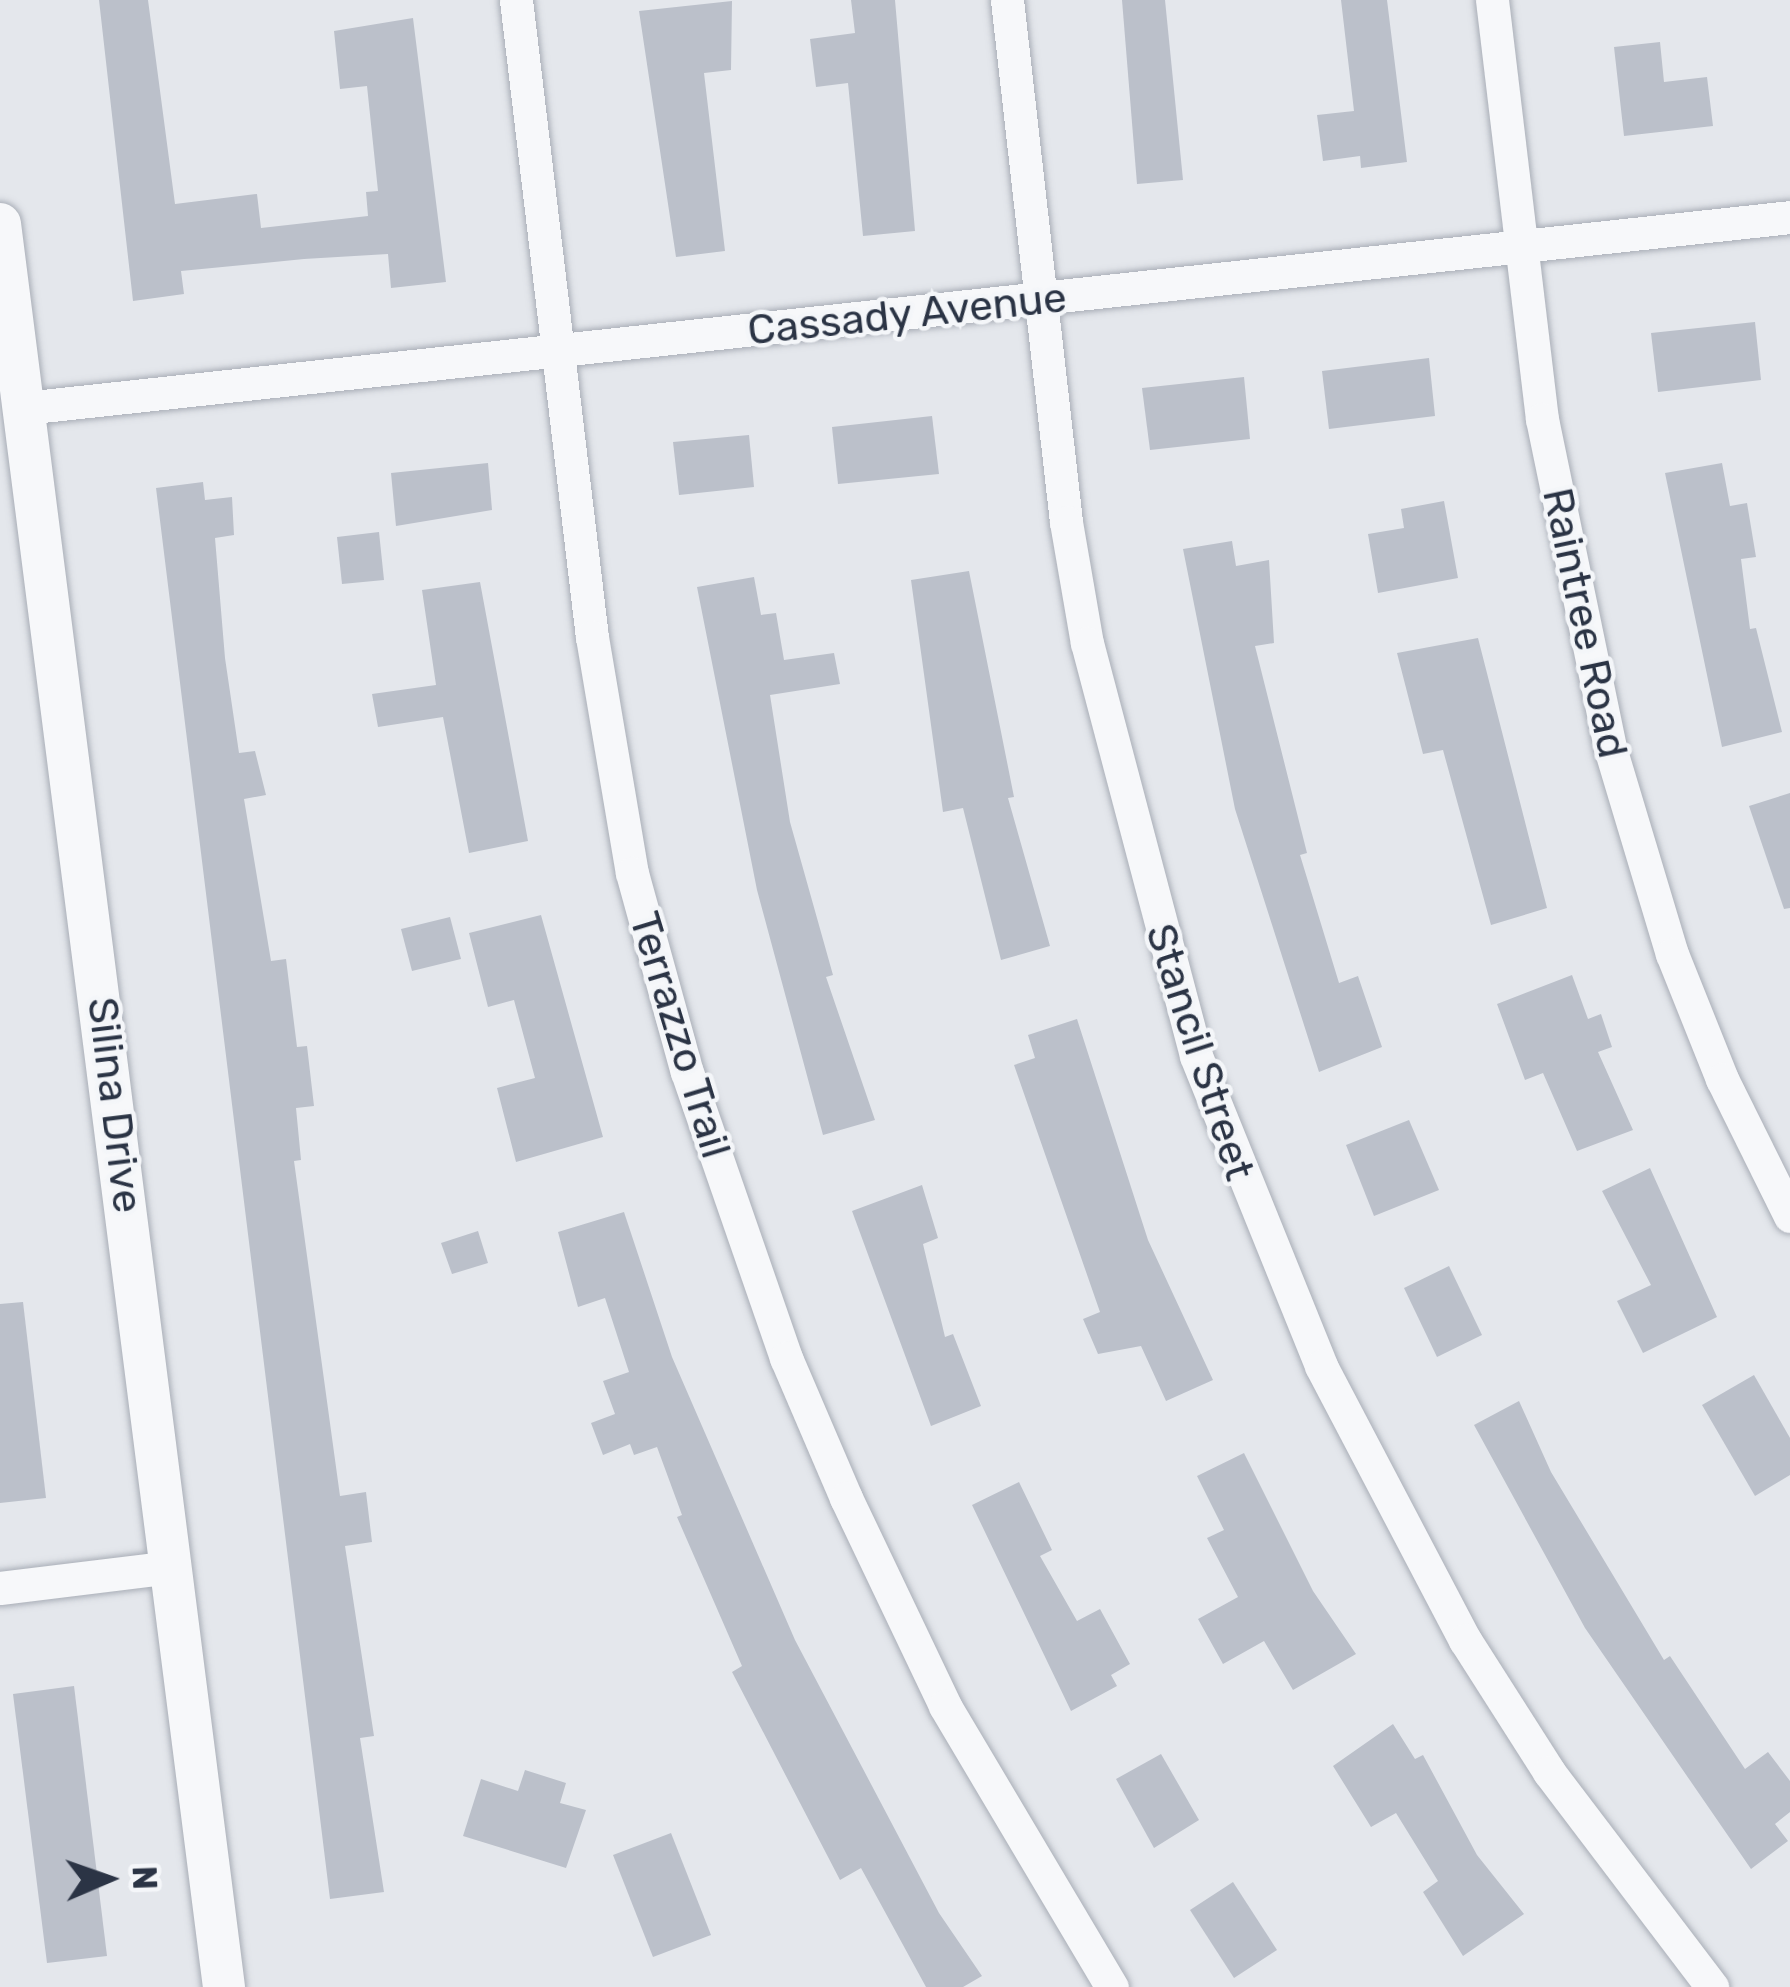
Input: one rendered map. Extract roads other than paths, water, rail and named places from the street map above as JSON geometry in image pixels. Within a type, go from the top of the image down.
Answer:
[{"type":"street","name":"Terrazzo Trail","points":[[516,0],[555,352],[632,873],[695,1094],[786,1358],[846,1498],[945,1706],[1112,1987]]},
{"type":"street","name":"Stancil Street","points":[[1007,0],[1040,300],[1087,643],[1148,896],[1248,1198],[1330,1385],[1465,1640],[1549,1772],[1712,1987]]},
{"type":"street","name":"Raintree Road","points":[[1492,0],[1542,419],[1611,752],[1672,954],[1790,1216]]},
{"type":"street","name":"Cassady Avenue","points":[[24,408],[1790,217]]},
{"type":"street","name":"Silina Drive","points":[[0,224],[224,1987]]},
{"type":"street","points":[[0,1588],[171,1567]]}]
